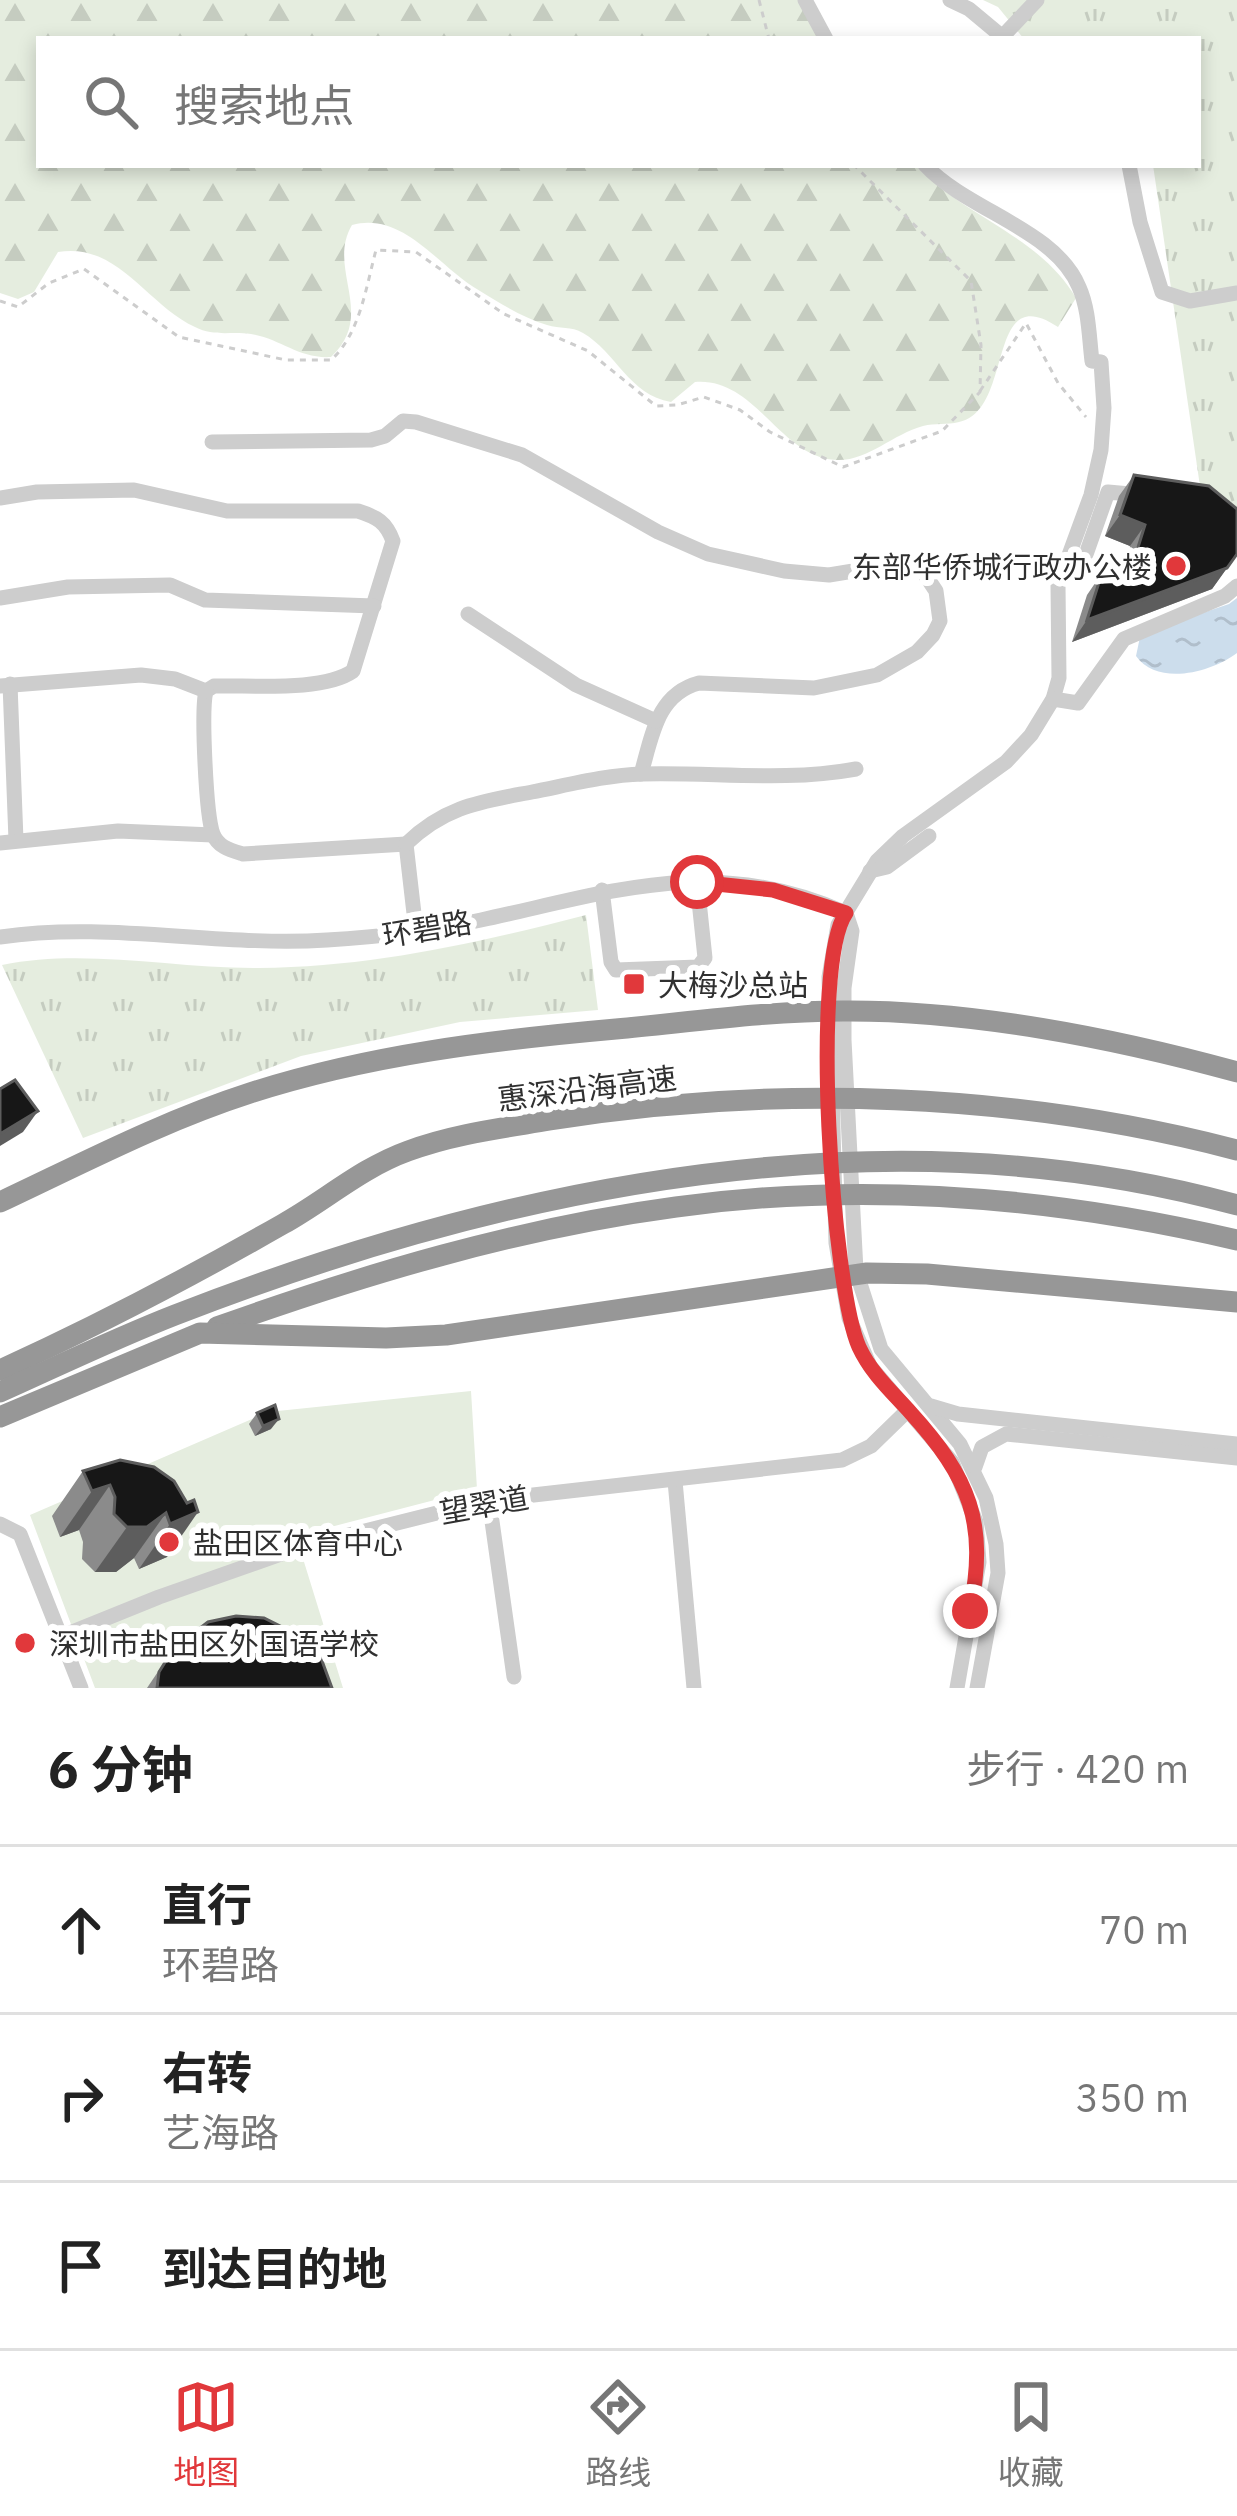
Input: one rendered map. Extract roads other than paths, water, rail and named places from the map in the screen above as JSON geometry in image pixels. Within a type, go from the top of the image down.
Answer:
[{"type":"highway","points":[[0,1202],[139,1135],[251,1092],[364,1064],[518,1038],[835,1011],[1062,1033],[1237,1072]]},
{"type":"highway","name":"惠深沿海高速","points":[[0,1370],[138,1306],[290,1220],[346,1181],[411,1150],[501,1128],[588,1114],[784,1101],[927,1102],[1133,1127],[1237,1150]]},
{"type":"highway","points":[[0,1392],[171,1316],[308,1269],[430,1232],[618,1186],[782,1165],[925,1162],[1026,1168],[1124,1181],[1237,1205]]},
{"type":"highway","points":[[0,1417],[200,1333],[370,1276],[508,1239],[677,1206],[783,1197],[937,1196],[1078,1208],[1237,1240]]},
{"type":"highway","points":[[200,1333],[446,1335],[849,1275],[927,1274],[1237,1302]]},
{"type":"street","points":[[805,0],[824,36]]},
{"type":"street","points":[[950,0],[1002,36]]},
{"type":"street","points":[[1006,36],[1037,0]]},
{"type":"street","points":[[929,168],[973,204],[1037,239],[1065,263],[1084,299],[1092,361],[1101,362],[1102,437],[1088,504],[1058,584],[1059,678],[1053,699],[1031,735],[1006,762],[903,836],[870,871],[846,913],[852,931],[835,1011],[849,1318],[863,1356],[952,1462],[976,1522],[979,1562],[957,1688]]},
{"type":"street","points":[[1130,168],[1162,292],[1190,302],[1237,293]]},
{"type":"street","points":[[212,442],[371,440],[385,436],[403,421],[416,422],[522,455],[658,532],[707,554],[784,571],[829,575],[902,563],[924,573],[936,591],[940,621],[933,635],[917,652],[877,676],[814,688],[699,683],[682,687],[668,698],[656,721],[641,774]]},
{"type":"street","points":[[0,498],[38,492],[134,490],[227,511],[358,512],[375,516],[388,527],[393,541],[353,671],[342,679],[214,686],[206,692],[202,706],[213,835],[224,848],[243,854],[406,844],[444,813],[478,802],[641,774],[776,778],[856,769]]},
{"type":"street","points":[[1078,577],[1108,492],[1151,496]]},
{"type":"street","points":[[0,598],[68,586],[170,585],[205,600],[374,606]]},
{"type":"street","points":[[1053,699],[1078,703],[1124,639],[1225,596],[1237,586]]},
{"type":"street","points":[[468,614],[576,685],[656,721]]},
{"type":"street","points":[[206,692],[176,679],[141,674],[5,685],[8,842],[118,831],[213,835]]},
{"type":"street","points":[[870,871],[887,867],[929,836]]},
{"type":"street","points":[[406,844],[416,931]]},
{"type":"street","points":[[602,890],[616,970],[698,967],[706,958],[697,882]]},
{"type":"street","name":"环碧路","points":[[0,937],[79,932],[284,942],[416,931],[483,920],[602,890],[697,882],[773,890],[846,913]]},
{"type":"street","points":[[849,1275],[881,1349],[961,1444],[990,1512],[998,1558],[976,1688]]},
{"type":"street","points":[[926,1404],[958,1414],[1237,1444]]},
{"type":"street","name":"望翠道","points":[[60,1636],[301,1547],[490,1499],[842,1460],[871,1446],[908,1410]]},
{"type":"street","points":[[975,1470],[982,1447],[1006,1434],[1237,1459]]},
{"type":"street","points":[[675,1480],[694,1688]]},
{"type":"street","points":[[490,1499],[514,1677]]},
{"type":"street","points":[[0,1524],[20,1534],[81,1688]]},
{"type":"water","points":[[1237,598],[1237,653],[1226,660],[1171,674],[1146,666],[1136,656],[1140,637],[1146,632]]},
{"type":"place","name":"东部华侨城行政办公楼","points":[[1176,566]]},
{"type":"place","name":"大梅沙总站","points":[[634,984]]},
{"type":"place","name":"盐田区体育中心","points":[[169,1542]]},
{"type":"place","name":"深圳市盐田区外国语学校","points":[[25,1643]]}]
